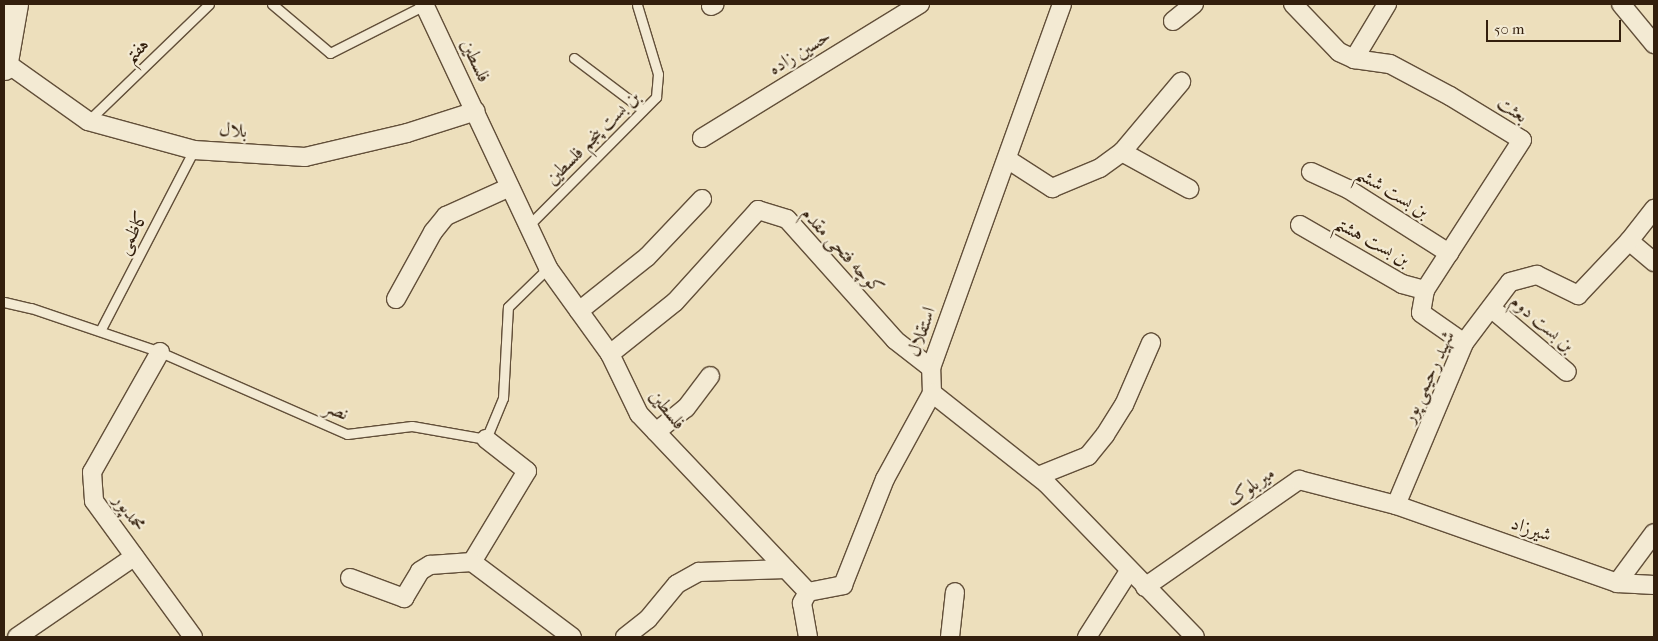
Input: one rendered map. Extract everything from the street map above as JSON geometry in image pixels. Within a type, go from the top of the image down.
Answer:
[{"type":"main road","points":[[5,57],[15,4]]},
{"type":"street","name":"فلسطین","points":[[426,4],[548,268],[610,354],[638,414],[808,592]]},
{"type":"street","name":"حسین زاده","points":[[702,138],[920,4]]},
{"type":"street","name":"استقلال","points":[[932,393],[931,368],[1062,4]]},
{"type":"street","points":[[1173,21],[1194,4]]},
{"type":"street","name":"بعثت","points":[[1293,4],[1339,52],[1354,59],[1390,64],[1450,96],[1522,140],[1425,290],[1421,313],[1464,343]]},
{"type":"street","points":[[1354,59],[1388,4]]},
{"type":"street","points":[[1621,4],[1654,44]]},
{"type":"street","name":"بلال","points":[[5,57],[88,121],[194,150],[305,157],[407,132],[476,112]]},
{"type":"street","points":[[1007,159],[1052,188],[1100,168],[1122,152],[1181,82]]},
{"type":"street","points":[[1122,152],[1189,189]]},
{"type":"street","name":"بن بست ششم","points":[[1311,172],[1348,189],[1449,253]]},
{"type":"street","points":[[396,299],[433,232],[446,216],[510,186]]},
{"type":"street","points":[[579,311],[648,257],[702,199]]},
{"type":"street","name":"شهید رحیمی پور","points":[[1396,505],[1464,343],[1510,282],[1537,275],[1578,295],[1630,241],[1654,209]]},
{"type":"street","name":"کوچه فتحی مقدم","points":[[610,354],[675,302],[758,210],[787,220],[895,340],[931,368]]},
{"type":"street","name":"بن بست هشتم","points":[[1300,225],[1402,284],[1425,290]]},
{"type":"street","points":[[1630,241],[1654,262]]},
{"type":"street","name":"بن بست دوم","points":[[1490,308],[1567,372]]},
{"type":"street","points":[[1038,476],[1088,456],[1105,435],[1124,405],[1151,343]]},
{"type":"street","name":"محمدپور","points":[[160,352],[92,472],[94,501],[192,637]]},
{"type":"street","points":[[656,432],[686,408],[710,376]]},
{"type":"street","points":[[808,637],[802,603],[808,592],[843,585],[886,479],[932,393],[1038,476],[1195,637]]},
{"type":"street","points":[[472,562],[528,471],[486,440]]},
{"type":"street","name":"میربلوک","points":[[1145,587],[1299,480],[1396,505]]},
{"type":"street","name":"شیرزاد","points":[[1396,505],[1617,583],[1654,586]]},
{"type":"street","points":[[1617,583],[1654,533]]},
{"type":"street","points":[[17,637],[134,557]]},
{"type":"street","points":[[350,578],[404,598],[420,571],[430,564],[472,562],[572,637]]},
{"type":"street","points":[[625,637],[648,619],[677,584],[699,572],[786,569]]},
{"type":"street","points":[[1087,637],[1130,571]]},
{"type":"street","points":[[950,637],[955,592]]},
{"type":"lane","name":"هفتم","points":[[88,121],[209,4]]},
{"type":"lane","points":[[272,4],[330,54],[426,4]]},
{"type":"lane","name":"بن بست پنجم فلسطین","points":[[528,226],[656,97],[658,74],[637,4]]},
{"type":"lane","points":[[574,58],[643,110]]},
{"type":"lane","name":"کاظمی","points":[[100,331],[194,150]]},
{"type":"lane","points":[[486,440],[504,398],[508,307],[548,268]]},
{"type":"lane","name":"نصر","points":[[4,302],[31,308],[160,352],[347,434],[412,426],[486,440]]}]
